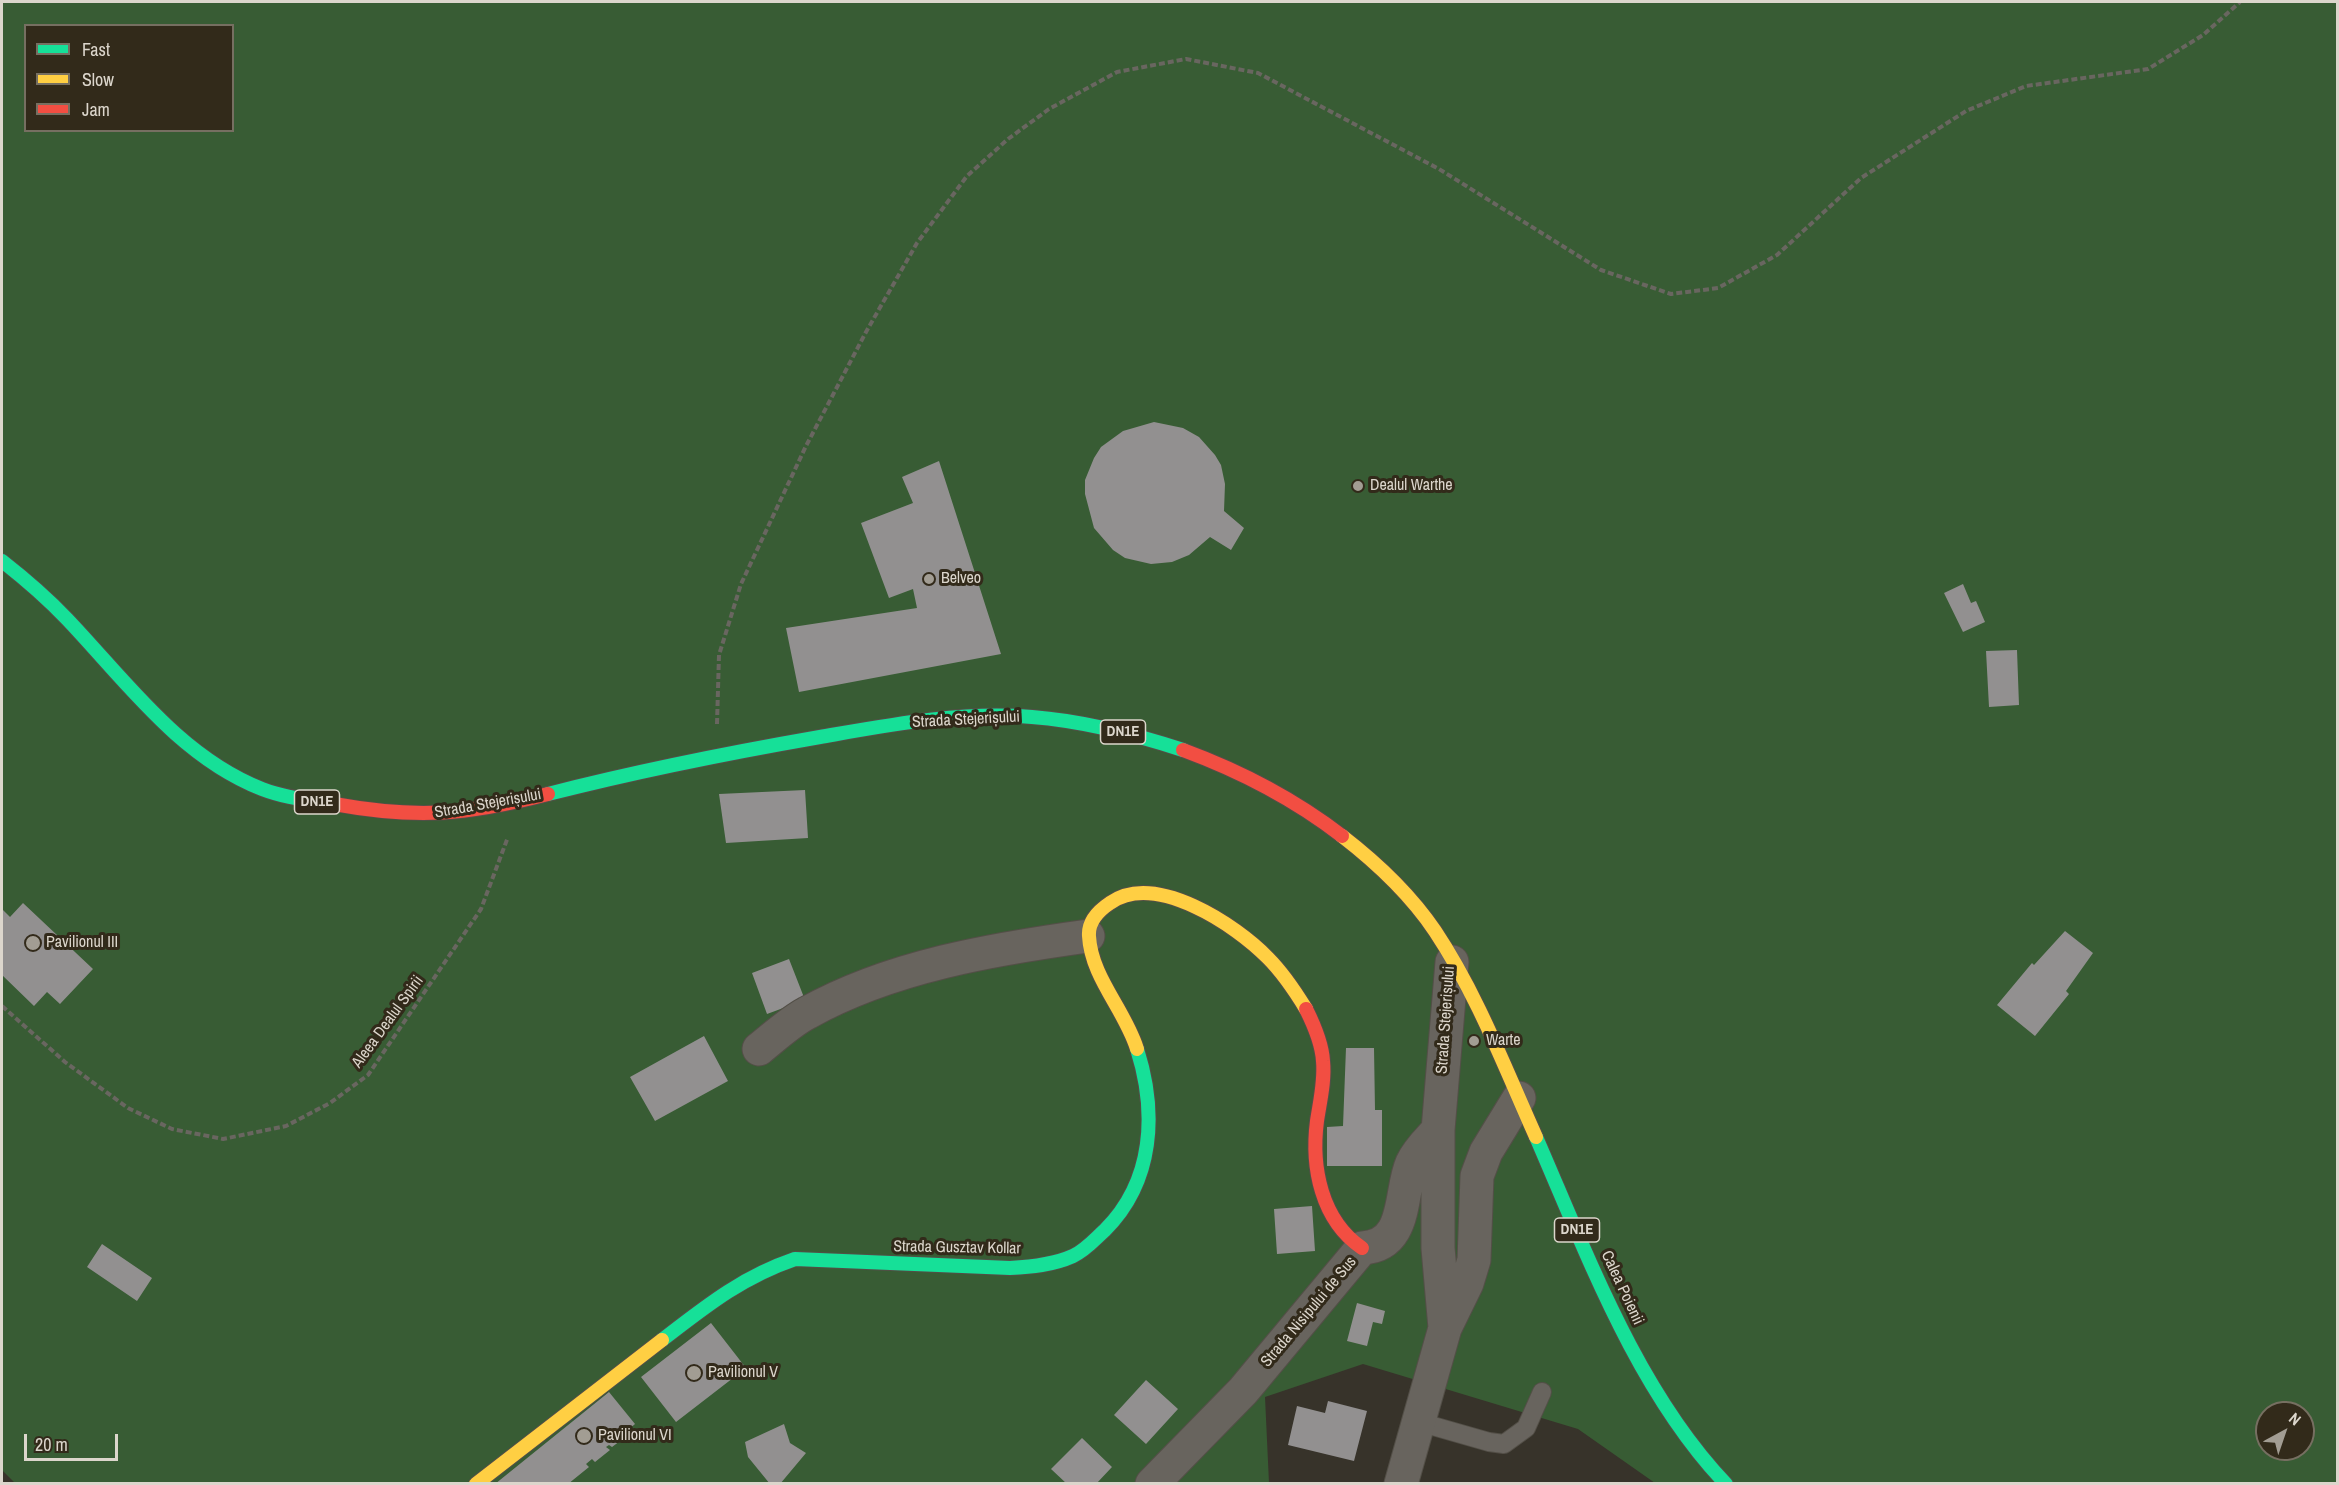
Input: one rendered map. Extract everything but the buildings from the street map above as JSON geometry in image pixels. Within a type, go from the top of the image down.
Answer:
[{"type":"main road","name":"Strada Stejerișului","points":[[2,561],[28,580],[159,717],[216,766],[263,789],[358,809],[415,815],[464,810],[522,800],[715,754],[895,724],[965,717],[1032,717],[1106,728],[1165,742],[1234,772],[1322,821],[1395,885],[1432,927],[1452,962]]},
{"type":"main road","points":[[1088,936],[1091,922],[1098,911],[1111,900],[1141,894],[1162,896],[1217,918],[1243,935],[1275,965],[1311,1021],[1322,1052],[1325,1077],[1316,1132],[1320,1181],[1340,1233],[1362,1248]]},
{"type":"main road","name":"Strada Gusztav Kollar","points":[[476,1484],[719,1296],[762,1270],[795,1259],[1009,1268],[1073,1256],[1096,1240],[1126,1208],[1143,1170],[1149,1128],[1145,1086],[1136,1044],[1120,1006],[1097,972],[1088,936]]},
{"type":"main road","name":"Calea Poienii","points":[[1452,962],[1519,1098],[1610,1305],[1650,1380],[1708,1466],[1726,1484]]},
{"type":"street","points":[[759,1049],[804,1014],[857,987],[1001,948],[1088,936]]},
{"type":"street","name":"Strada Stejerișului","points":[[1401,1484],[1445,1328],[1438,1248],[1438,1130],[1452,962]]},
{"type":"street","points":[[1445,1328],[1467,1283],[1474,1260],[1477,1176],[1486,1152],[1519,1098]]},
{"type":"street","name":"Strada Nisipului de Sus","points":[[1152,1484],[1243,1391],[1362,1248],[1380,1245],[1395,1228],[1404,1204],[1412,1164],[1438,1130]]},
{"type":"lane","points":[[1419,1422],[1489,1442],[1504,1444],[1526,1428],[1542,1392]]},
{"type":"path","points":[[715,754],[719,655],[741,584],[806,446],[866,332],[917,243],[967,176],[1008,139],[1049,109],[1117,72],[1186,59],[1258,73],[1439,169],[1601,270],[1671,294],[1718,288],[1776,255],[1861,178],[1966,111],[2026,86],[2148,69],[2203,34],[2240,2]]},
{"type":"path","name":"Aleea Dealul Spirii","points":[[2,1006],[65,1062],[128,1108],[172,1129],[223,1139],[286,1126],[330,1103],[368,1075],[481,909],[522,800]]},
{"type":"green space","points":[[2,2],[2337,2],[2337,1483],[1655,1483],[1578,1429],[1363,1364],[1265,1397],[1269,1483],[15,1483],[2,1470]]},
{"type":"traffic: fast","points":[[2,561],[52,604],[133,692],[205,758],[232,775],[262,789],[289,797],[334,804]]},
{"type":"traffic: fast","points":[[548,794],[751,749],[925,720],[979,716],[1032,717],[1090,725],[1183,750]]},
{"type":"traffic: fast","points":[[662,1340],[709,1304],[741,1284],[758,1274],[795,1259],[1010,1268],[1050,1263],[1078,1254],[1105,1230],[1121,1211],[1142,1168],[1149,1121],[1147,1097],[1137,1049]]},
{"type":"traffic: fast","points":[[1536,1137],[1595,1274],[1640,1364],[1694,1447],[1726,1484]]},
{"type":"traffic: slow","points":[[1342,836],[1392,880],[1415,904],[1435,931],[1477,1006],[1536,1137]]},
{"type":"traffic: slow","points":[[1137,1049],[1096,965],[1089,936],[1090,926],[1098,913],[1110,903],[1128,895],[1149,893],[1171,898],[1194,906],[1216,918],[1236,931],[1268,958],[1289,982],[1306,1009]]},
{"type":"traffic: slow","points":[[476,1484],[662,1340]]},
{"type":"traffic: jam","points":[[1183,750],[1266,787],[1305,810],[1342,836]]},
{"type":"traffic: jam","points":[[334,804],[391,812],[441,812],[492,807],[548,794]]},
{"type":"traffic: jam","points":[[1306,1009],[1315,1028],[1323,1061],[1323,1084],[1316,1139],[1318,1174],[1328,1208],[1348,1236],[1362,1248]]},
{"type":"place","name":"Dealul Warthe","points":[[1358,486]]},
{"type":"place","name":"Belveo","points":[[929,579]]},
{"type":"place","name":"Pavilionul III","points":[[33,943]]},
{"type":"place","name":"Warte","points":[[1474,1041]]},
{"type":"place","name":"Pavilionul V","points":[[694,1373]]},
{"type":"place","name":"Pavilionul VI","points":[[584,1436]]}]
